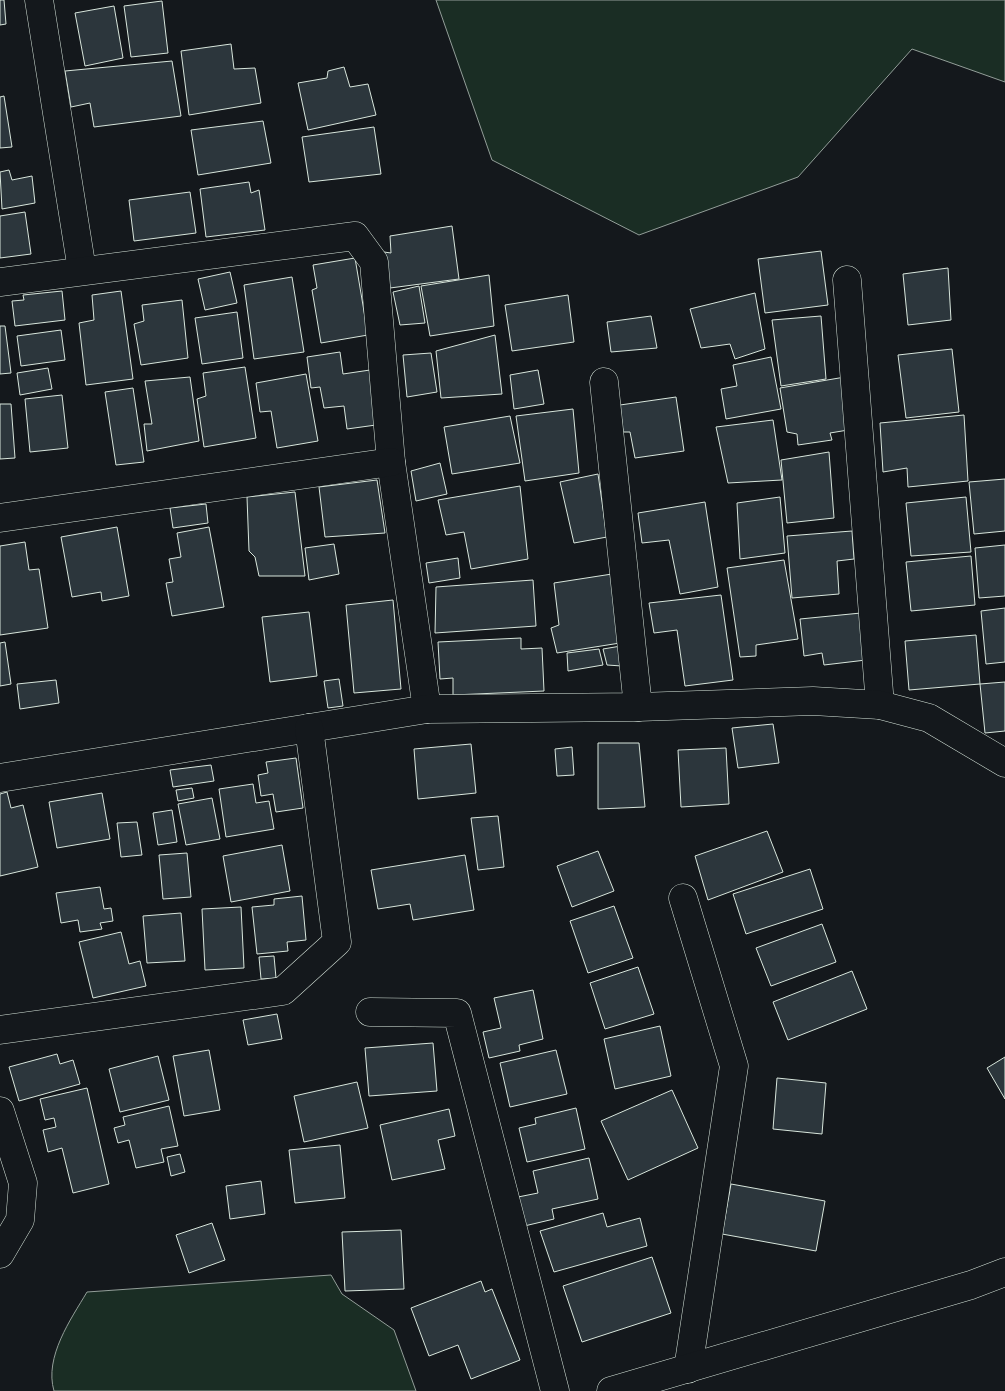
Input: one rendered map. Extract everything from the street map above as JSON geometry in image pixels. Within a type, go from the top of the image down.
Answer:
[{"type":"street","points":[[39,0],[82,270]]},
{"type":"street","points":[[0,282],[355,236],[374,262],[391,462],[427,709]]},
{"type":"street","points":[[847,280],[880,705]]},
{"type":"street","points":[[604,382],[638,707]]},
{"type":"street","points":[[0,518],[391,462]]},
{"type":"street","points":[[0,778],[427,709],[638,707],[813,701],[880,705],[929,718],[1005,763]]},
{"type":"street","points":[[0,1030],[283,991],[337,942],[309,728]]},
{"type":"street","points":[[684,898],[734,1066],[688,1369]]},
{"type":"street","points":[[370,1012],[457,1013],[556,1391]]},
{"type":"street","points":[[0,1111],[23,1183],[20,1220],[0,1254]]},
{"type":"street","points":[[611,1391],[971,1285],[1005,1272]]},
{"type":"green space","points":[[436,0],[1005,0],[1005,82],[912,49],[798,177],[639,235],[492,160]]},
{"type":"green space","points":[[331,1275],[342,1294],[394,1330],[416,1391],[54,1391],[52,1378],[56,1352],[67,1326],[87,1292]]},
{"type":"building","points":[[0,0],[4,0],[6,24],[0,25]]},
{"type":"building","points":[[162,1],[168,53],[131,57],[124,6]]},
{"type":"building","points":[[114,6],[123,58],[85,66],[75,13]]},
{"type":"building","points":[[231,44],[234,69],[255,68],[261,103],[189,115],[181,51]]},
{"type":"building","points":[[172,61],[181,116],[94,127],[90,103],[71,107],[65,71]]},
{"type":"building","points":[[344,67],[350,87],[368,84],[376,115],[308,130],[298,83],[327,78],[328,71]]},
{"type":"building","points":[[4,96],[12,147],[0,148],[0,97]]},
{"type":"building","points":[[263,121],[271,163],[198,175],[191,130]]},
{"type":"building","points":[[374,127],[381,174],[309,182],[302,137]]},
{"type":"building","points":[[9,170],[12,180],[32,176],[35,203],[2,209],[0,172]]},
{"type":"building","points":[[249,182],[251,193],[259,190],[265,230],[206,237],[200,189]]},
{"type":"building","points":[[190,192],[196,233],[134,241],[129,200]]},
{"type":"building","points":[[25,212],[31,254],[0,258],[0,216]]},
{"type":"building","points":[[452,226],[459,279],[390,288],[384,252],[391,253],[390,236]]},
{"type":"building","points":[[821,251],[828,305],[765,313],[758,259]]},
{"type":"building","points":[[355,258],[368,335],[321,343],[312,290],[317,288],[313,265]]},
{"type":"building","points":[[948,268],[951,320],[908,325],[903,274]]},
{"type":"building","points":[[230,272],[237,303],[205,310],[198,279]]},
{"type":"building","points":[[489,275],[494,326],[430,336],[421,286]]},
{"type":"building","points":[[292,277],[304,352],[254,359],[244,285]]},
{"type":"building","points":[[419,286],[425,323],[400,325],[393,292]]},
{"type":"building","points":[[62,291],[65,320],[15,326],[12,301],[24,300],[23,295]]},
{"type":"building","points":[[121,291],[133,379],[86,385],[79,323],[94,320],[92,295]]},
{"type":"building","points":[[755,293],[765,349],[735,359],[730,344],[701,348],[690,309]]},
{"type":"building","points":[[568,295],[574,342],[512,351],[505,305]]},
{"type":"building","points":[[182,300],[188,358],[141,365],[134,324],[144,321],[142,305]]},
{"type":"building","points":[[237,312],[243,358],[202,364],[195,318]]},
{"type":"building","points":[[651,316],[657,348],[611,352],[607,322]]},
{"type":"building","points":[[821,316],[826,379],[781,386],[772,320]]},
{"type":"building","points":[[0,326],[5,326],[11,373],[0,374]]},
{"type":"building","points":[[61,330],[65,360],[21,366],[17,336]]},
{"type":"building","points":[[495,335],[502,394],[441,398],[436,351]]},
{"type":"building","points":[[952,349],[959,412],[906,418],[898,355]]},
{"type":"building","points":[[340,352],[343,374],[370,370],[376,425],[347,429],[344,406],[324,408],[320,387],[311,388],[307,357]]},
{"type":"building","points":[[431,353],[437,392],[407,397],[403,355]]},
{"type":"building","points":[[771,357],[781,409],[726,419],[721,389],[737,386],[733,365]]},
{"type":"building","points":[[245,367],[256,438],[204,447],[197,399],[206,396],[203,373]]},
{"type":"building","points":[[48,368],[52,389],[20,395],[17,373]]},
{"type":"building","points":[[538,370],[544,404],[514,409],[510,375]]},
{"type":"building","points":[[306,374],[318,441],[277,448],[271,411],[260,412],[256,383]]},
{"type":"building","points":[[190,377],[199,441],[147,451],[144,424],[152,424],[145,381]]},
{"type":"building","points":[[845,377],[854,429],[830,433],[832,440],[798,445],[797,434],[787,432],[780,388]]},
{"type":"building","points":[[133,388],[144,462],[116,465],[105,392]]},
{"type":"building","points":[[62,395],[68,448],[30,452],[25,399]]},
{"type":"building","points":[[676,397],[684,451],[635,458],[630,432],[623,432],[620,405]]},
{"type":"building","points":[[0,404],[11,404],[15,458],[0,459]]},
{"type":"building","points":[[573,409],[579,473],[525,481],[516,416]]},
{"type":"building","points":[[964,415],[968,481],[908,487],[907,468],[883,472],[880,423]]},
{"type":"building","points":[[510,416],[520,463],[452,474],[444,427]]},
{"type":"building","points":[[773,420],[782,480],[728,483],[716,427]]},
{"type":"building","points":[[829,452],[834,518],[787,523],[781,460]]},
{"type":"building","points":[[440,463],[447,494],[416,501],[411,471]]},
{"type":"building","points":[[598,474],[607,537],[574,543],[560,482]]},
{"type":"building","points":[[1005,479],[1005,531],[974,534],[969,482]]},
{"type":"building","points":[[377,480],[385,533],[325,537],[319,487]]},
{"type":"building","points":[[520,486],[528,559],[471,569],[464,532],[446,535],[438,500]]},
{"type":"building","points":[[295,492],[305,576],[259,576],[255,557],[249,551],[247,497]]},
{"type":"building","points":[[780,497],[785,553],[740,559],[737,503]]},
{"type":"building","points":[[966,497],[971,552],[911,556],[906,503]]},
{"type":"building","points":[[705,502],[718,587],[680,594],[669,540],[642,543],[638,513]]},
{"type":"building","points":[[206,504],[208,523],[173,528],[170,508]]},
{"type":"building","points":[[117,527],[129,596],[102,601],[101,592],[72,597],[61,537]]},
{"type":"building","points":[[209,527],[224,607],[172,616],[166,583],[173,582],[169,559],[181,557],[177,533]]},
{"type":"building","points":[[852,531],[854,559],[837,561],[839,594],[792,598],[787,536]]},
{"type":"building","points":[[25,542],[29,570],[39,569],[48,628],[0,635],[0,546]]},
{"type":"building","points":[[334,544],[339,574],[309,580],[305,548]]},
{"type":"building","points":[[1005,545],[1005,596],[979,598],[975,548]]},
{"type":"building","points":[[971,556],[975,605],[911,611],[906,562]]},
{"type":"building","points":[[458,558],[460,578],[429,583],[426,563]]},
{"type":"building","points":[[784,560],[798,639],[756,645],[756,656],[740,657],[727,568]]},
{"type":"building","points":[[612,574],[620,643],[557,653],[551,628],[559,625],[554,583]]},
{"type":"building","points":[[533,580],[536,626],[435,633],[436,587]]},
{"type":"building","points":[[721,595],[733,680],[685,686],[677,630],[654,633],[649,603]]},
{"type":"building","points":[[393,600],[401,689],[354,693],[346,605]]},
{"type":"building","points":[[1005,608],[1005,662],[986,664],[981,611]]},
{"type":"building","points":[[309,612],[317,676],[270,682],[262,617]]},
{"type":"building","points":[[861,613],[866,660],[824,665],[822,653],[804,656],[800,619]]},
{"type":"building","points":[[976,635],[980,684],[909,690],[905,641]]},
{"type":"building","points":[[521,638],[521,649],[542,648],[544,691],[453,695],[453,678],[440,679],[438,642]]},
{"type":"building","points":[[5,642],[11,684],[0,686],[0,643]]},
{"type":"building","points":[[621,646],[622,666],[607,665],[603,649]]},
{"type":"building","points":[[599,649],[603,665],[568,671],[567,653]]},
{"type":"building","points":[[339,679],[343,706],[328,708],[324,681]]},
{"type":"building","points":[[56,680],[59,703],[20,709],[17,684]]},
{"type":"building","points":[[1005,682],[1005,731],[985,733],[980,684]]},
{"type":"building","points":[[773,724],[779,763],[738,768],[732,728]]},
{"type":"building","points":[[598,743],[639,743],[645,807],[598,809]]},
{"type":"building","points":[[471,744],[476,793],[418,799],[414,749]]},
{"type":"building","points":[[572,747],[574,775],[557,776],[555,749]]},
{"type":"building","points":[[726,748],[729,804],[681,807],[678,750]]},
{"type":"building","points":[[296,758],[303,808],[276,812],[273,794],[261,796],[258,775],[268,773],[266,762]]},
{"type":"building","points":[[211,765],[214,781],[173,787],[170,770]]},
{"type":"building","points":[[253,784],[256,803],[269,801],[274,829],[226,837],[219,789]]},
{"type":"building","points":[[192,788],[194,798],[178,801],[176,790]]},
{"type":"building","points":[[7,792],[11,808],[23,805],[38,867],[0,876],[0,794]]},
{"type":"building","points":[[102,793],[110,839],[57,848],[49,802]]},
{"type":"building","points":[[212,798],[220,839],[186,845],[178,804]]},
{"type":"building","points":[[172,810],[177,842],[158,845],[153,813]]},
{"type":"building","points":[[498,816],[504,867],[478,870],[471,818]]},
{"type":"building","points":[[137,822],[142,855],[121,857],[117,823]]},
{"type":"building","points":[[767,831],[783,872],[708,900],[695,856]]},
{"type":"building","points":[[282,845],[290,891],[231,902],[223,856]]},
{"type":"building","points":[[598,851],[614,891],[572,907],[557,866]]},
{"type":"building","points":[[187,853],[191,897],[163,899],[159,855]]},
{"type":"building","points":[[465,855],[474,910],[413,920],[410,904],[378,909],[371,870]]},
{"type":"building","points":[[810,869],[823,909],[746,934],[733,894]]},
{"type":"building","points":[[100,887],[104,909],[111,908],[113,921],[100,923],[102,929],[80,932],[78,920],[61,923],[56,893]]},
{"type":"building","points":[[302,896],[306,940],[287,942],[288,951],[257,954],[252,907],[274,905],[274,899]]},
{"type":"building","points":[[614,906],[633,958],[588,973],[570,921]]},
{"type":"building","points":[[241,907],[244,968],[205,970],[202,909]]},
{"type":"building","points":[[181,913],[185,961],[147,963],[143,916]]},
{"type":"building","points":[[822,924],[836,962],[771,986],[756,948]]},
{"type":"building","points":[[121,932],[129,964],[140,961],[146,986],[93,998],[79,942]]},
{"type":"building","points":[[274,956],[276,978],[261,979],[259,957]]},
{"type":"building","points":[[638,967],[654,1014],[605,1029],[590,983]]},
{"type":"building","points":[[852,971],[867,1009],[788,1040],[773,1002]]},
{"type":"building","points":[[533,990],[543,1039],[519,1045],[520,1051],[489,1058],[483,1032],[501,1028],[494,998]]},
{"type":"building","points":[[277,1014],[282,1039],[248,1045],[243,1020]]},
{"type":"building","points":[[660,1026],[671,1076],[615,1089],[604,1039]]},
{"type":"building","points":[[433,1043],[437,1091],[369,1096],[365,1048]]},
{"type":"building","points":[[209,1050],[220,1110],[184,1116],[173,1056]]},
{"type":"building","points":[[556,1050],[567,1094],[510,1107],[500,1063]]},
{"type":"building","points":[[57,1054],[60,1064],[73,1060],[80,1084],[19,1101],[9,1067]]},
{"type":"building","points":[[158,1056],[169,1100],[120,1112],[109,1069]]},
{"type":"building","points":[[1005,1057],[1005,1099],[987,1068]]},
{"type":"building","points":[[777,1078],[826,1083],[822,1134],[773,1129]]},
{"type":"building","points":[[357,1082],[368,1128],[304,1142],[294,1096]]},
{"type":"building","points":[[87,1088],[109,1184],[73,1193],[62,1148],[48,1152],[43,1130],[56,1127],[54,1118],[45,1120],[40,1099]]},
{"type":"building","points":[[672,1090],[698,1148],[628,1180],[601,1121]]},
{"type":"building","points":[[169,1106],[178,1146],[161,1149],[164,1162],[136,1168],[129,1140],[118,1143],[114,1128],[125,1125],[123,1117]]},
{"type":"building","points":[[576,1108],[585,1149],[527,1162],[519,1128],[536,1124],[535,1118]]},
{"type":"building","points":[[449,1109],[455,1136],[438,1140],[445,1169],[392,1180],[380,1125]]},
{"type":"building","points":[[340,1145],[345,1198],[295,1203],[289,1150]]},
{"type":"building","points":[[180,1154],[185,1172],[171,1176],[167,1157]]},
{"type":"building","points":[[589,1158],[598,1199],[552,1209],[554,1219],[520,1227],[513,1198],[538,1193],[533,1171]]},
{"type":"building","points":[[261,1181],[265,1214],[230,1219],[226,1186]]},
{"type":"building","points":[[731,1184],[825,1201],[816,1251],[722,1234]]},
{"type":"building","points":[[603,1213],[607,1227],[640,1218],[647,1246],[554,1272],[540,1231]]},
{"type":"building","points":[[212,1223],[225,1260],[189,1273],[176,1235]]},
{"type":"building","points":[[401,1230],[404,1289],[345,1291],[342,1232]]},
{"type":"building","points":[[652,1257],[671,1313],[582,1342],[563,1286]]},
{"type":"building","points":[[481,1281],[485,1292],[492,1289],[520,1360],[471,1379],[458,1345],[429,1356],[411,1308]]}]
